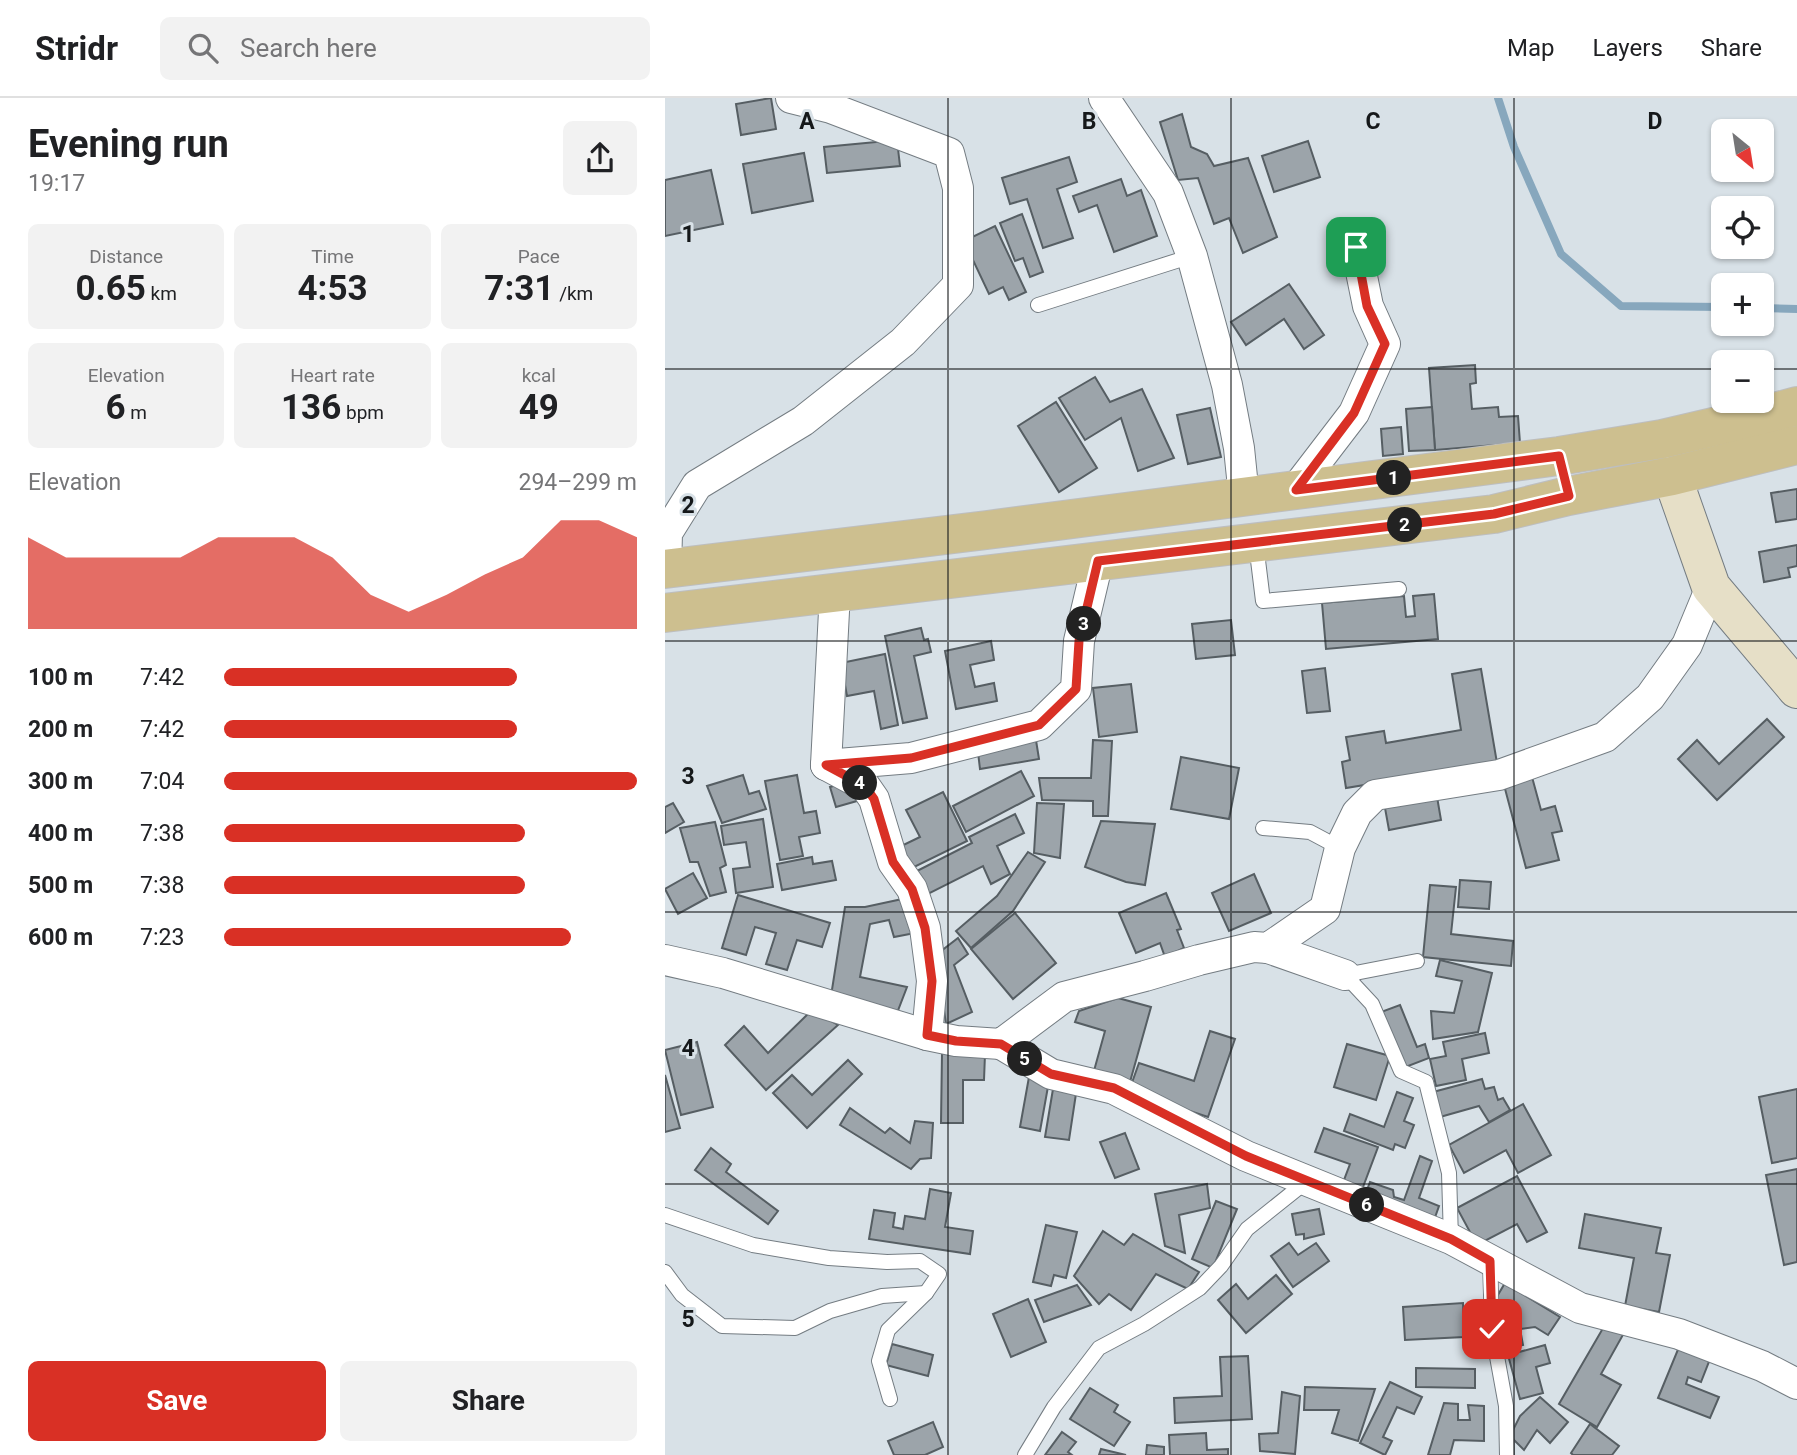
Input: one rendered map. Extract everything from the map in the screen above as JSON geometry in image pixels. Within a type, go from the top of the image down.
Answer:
[{"type":"main road","points":[[665,569],[1559,456],[1662,439],[1797,406]]},
{"type":"main road","points":[[665,613],[1494,514],[1569,496],[1672,477],[1770,452],[1745,420]]},
{"type":"main road","points":[[1559,456],[1569,496]]},
{"type":"street","points":[[665,569],[667,533],[697,485],[803,421],[903,342],[958,285],[958,188],[949,153],[831,108],[791,98]]},
{"type":"street","points":[[1104,98],[1168,193],[1192,256],[1227,385],[1239,448],[1244,497]]},
{"type":"street","points":[[1296,490],[1354,413],[1385,344],[1367,306],[1356,247]]},
{"type":"street","points":[[1672,477],[1711,587],[1797,689]]},
{"type":"street","points":[[826,765],[911,758],[1039,725],[1076,689],[1079,641],[1098,561]]},
{"type":"street","points":[[1268,948],[1325,909],[1340,848],[1357,813],[1375,795],[1499,775],[1605,737],[1650,697],[1687,645],[1711,587]]},
{"type":"street","points":[[826,765],[835,593]]},
{"type":"street","points":[[826,765],[865,786],[874,799],[893,862],[912,889],[925,928],[932,981],[927,1035]]},
{"type":"street","points":[[1001,1044],[1064,997],[1254,947],[1268,948],[1345,975]]},
{"type":"street","points":[[665,960],[723,973],[927,1035],[956,1041],[1001,1044],[1051,1074],[1114,1088],[1246,1156],[1451,1239],[1580,1308],[1679,1334],[1762,1366],[1797,1384]]},
{"type":"lane","points":[[1038,305],[1192,256]]},
{"type":"lane","points":[[1256,543],[1263,601],[1399,589]]},
{"type":"lane","points":[[1263,828],[1310,832],[1340,848]]},
{"type":"lane","points":[[1345,975],[1417,961]]},
{"type":"lane","points":[[1345,975],[1372,1004],[1401,1071],[1426,1082],[1449,1173],[1451,1239]]},
{"type":"lane","points":[[1025,1455],[1054,1408],[1099,1348],[1144,1324],[1200,1288],[1221,1266],[1247,1229],[1307,1181]]},
{"type":"lane","points":[[665,1215],[753,1245],[829,1258],[920,1261],[939,1274],[926,1293],[888,1330],[879,1361],[890,1399]]},
{"type":"lane","points":[[1490,1261],[1492,1329],[1506,1406],[1507,1455]]},
{"type":"lane","points":[[665,1272],[682,1295],[722,1326],[795,1328],[829,1311],[882,1296],[926,1293]]},
{"type":"building","points":[[771,98],[776,129],[741,135],[736,104]]},
{"type":"building","points":[[1182,114],[1191,147],[1207,154],[1214,166],[1248,158],[1277,237],[1243,253],[1229,218],[1214,224],[1198,178],[1178,180],[1160,122]]},
{"type":"building","points":[[897,140],[900,166],[827,173],[824,147]]},
{"type":"building","points":[[1308,141],[1320,177],[1274,192],[1262,156]]},
{"type":"building","points":[[804,153],[813,201],[752,213],[743,164]]},
{"type":"building","points":[[1069,157],[1077,182],[1057,189],[1073,238],[1043,248],[1027,199],[1010,204],[1002,178]]},
{"type":"building","points":[[711,170],[723,224],[665,236],[665,180]]},
{"type":"building","points":[[1121,179],[1127,196],[1141,190],[1157,236],[1114,252],[1097,205],[1079,212],[1073,196]]},
{"type":"building","points":[[1022,214],[1043,272],[1030,277],[1023,258],[1015,261],[1000,223]]},
{"type":"building","points":[[995,226],[1026,292],[1009,300],[1003,287],[989,294],[964,241]]},
{"type":"building","points":[[1289,284],[1324,335],[1304,349],[1284,319],[1246,345],[1231,322]]},
{"type":"building","points":[[1475,365],[1476,383],[1470,384],[1472,409],[1498,407],[1499,417],[1518,416],[1520,443],[1435,450],[1429,368]]},
{"type":"building","points":[[1095,377],[1110,402],[1142,389],[1174,458],[1138,471],[1121,418],[1085,440],[1059,398]]},
{"type":"building","points":[[1056,402],[1097,468],[1059,492],[1018,426]]},
{"type":"building","points":[[1432,407],[1435,450],[1409,451],[1406,409]]},
{"type":"building","points":[[1210,408],[1221,457],[1188,464],[1177,415]]},
{"type":"building","points":[[1401,427],[1403,454],[1383,456],[1381,429]]},
{"type":"building","points":[[1797,489],[1797,519],[1776,522],[1771,493]]},
{"type":"building","points":[[1797,545],[1797,566],[1788,568],[1790,577],[1764,582],[1759,552]]},
{"type":"building","points":[[1434,594],[1438,639],[1326,649],[1322,603],[1404,596],[1406,617],[1415,616],[1413,596]]},
{"type":"building","points":[[1231,620],[1235,655],[1196,659],[1192,624]]},
{"type":"building","points":[[921,628],[924,640],[928,639],[931,652],[914,656],[927,718],[903,723],[885,636]]},
{"type":"building","points":[[991,641],[994,660],[970,665],[975,687],[994,683],[997,701],[956,709],[945,651]]},
{"type":"building","points":[[885,654],[898,725],[881,729],[874,691],[847,696],[841,663]]},
{"type":"building","points":[[1325,668],[1330,711],[1307,713],[1302,671]]},
{"type":"building","points":[[1481,669],[1497,763],[1346,788],[1342,762],[1350,760],[1346,737],[1384,731],[1386,743],[1461,730],[1452,674]]},
{"type":"building","points":[[1131,684],[1137,732],[1099,737],[1093,688]]},
{"type":"building","points":[[1767,719],[1784,737],[1717,800],[1678,759],[1697,740],[1719,764]]},
{"type":"building","points":[[1035,734],[1039,759],[980,769],[977,744]]},
{"type":"building","points":[[1093,740],[1112,741],[1108,816],[1093,816],[1093,801],[1042,800],[1039,778],[1091,778]]},
{"type":"building","points":[[1181,757],[1239,768],[1229,819],[1171,809]]},
{"type":"building","points":[[1021,771],[1034,796],[966,832],[953,806]]},
{"type":"building","points":[[743,775],[749,794],[759,791],[766,809],[722,823],[707,786]]},
{"type":"building","points":[[797,775],[804,813],[816,811],[820,833],[799,837],[803,856],[780,860],[765,781]]},
{"type":"building","points":[[1532,777],[1541,810],[1555,806],[1562,831],[1552,833],[1559,860],[1526,868],[1504,785]]},
{"type":"building","points":[[851,781],[857,801],[836,807],[830,787]]},
{"type":"building","points":[[1436,791],[1441,820],[1389,830],[1385,808]]},
{"type":"building","points":[[943,792],[967,841],[904,872],[893,850],[920,837],[906,810]]},
{"type":"building","points":[[673,803],[684,822],[665,833],[665,807]]},
{"type":"building","points":[[1037,803],[1064,804],[1060,858],[1034,853]]},
{"type":"building","points":[[1015,814],[1024,833],[997,846],[1010,874],[991,884],[983,866],[922,897],[911,874],[972,843],[969,837]]},
{"type":"building","points":[[763,819],[773,887],[736,893],[733,869],[750,867],[746,842],[724,845],[721,826]]},
{"type":"building","points":[[1101,821],[1155,824],[1145,885],[1126,882],[1085,867]]},
{"type":"building","points":[[715,822],[726,865],[720,868],[726,892],[710,896],[698,862],[690,862],[680,828]]},
{"type":"building","points":[[1028,852],[1045,862],[1013,911],[971,948],[956,931],[997,896]]},
{"type":"building","points":[[812,857],[813,864],[832,861],[836,880],[782,890],[777,864]]},
{"type":"building","points":[[693,873],[707,898],[678,914],[665,889]]},
{"type":"building","points":[[1254,874],[1271,913],[1229,931],[1212,893]]},
{"type":"building","points":[[1460,880],[1491,882],[1489,909],[1458,907]]},
{"type":"building","points":[[1430,885],[1456,887],[1451,934],[1513,941],[1511,966],[1423,957]]},
{"type":"building","points":[[1166,893],[1181,929],[1177,930],[1184,948],[1165,957],[1160,943],[1136,953],[1119,913]]},
{"type":"building","points":[[738,895],[830,923],[822,947],[797,940],[787,970],[766,964],[776,933],[755,927],[746,955],[722,948]]},
{"type":"building","points":[[907,898],[915,933],[894,937],[889,920],[870,924],[860,977],[907,987],[897,1013],[831,996],[845,907],[865,907]]},
{"type":"building","points":[[1015,913],[1056,963],[1013,999],[971,949]]},
{"type":"building","points":[[958,938],[968,954],[954,965],[972,1012],[946,1024],[936,955]]},
{"type":"building","points":[[1440,960],[1492,973],[1478,1032],[1433,1039],[1431,1011],[1454,1013],[1462,981],[1436,976]]},
{"type":"building","points":[[1118,998],[1151,1007],[1128,1089],[1092,1078],[1105,1031],[1075,1022],[1079,1011]]},
{"type":"building","points":[[1400,1005],[1417,1047],[1425,1044],[1429,1058],[1403,1068],[1381,1012]]},
{"type":"building","points":[[812,1010],[838,1025],[766,1090],[725,1045],[744,1026],[768,1053]]},
{"type":"building","points":[[1210,1031],[1235,1039],[1208,1117],[1129,1091],[1139,1063],[1194,1081]]},
{"type":"building","points":[[1485,1033],[1489,1053],[1462,1059],[1466,1080],[1436,1086],[1430,1059],[1446,1056],[1443,1042]]},
{"type":"building","points":[[697,1042],[713,1107],[681,1115],[665,1050]]},
{"type":"building","points":[[1347,1044],[1390,1056],[1376,1100],[1334,1087]]},
{"type":"building","points":[[942,1053],[985,1054],[984,1080],[963,1080],[963,1123],[941,1123]]},
{"type":"building","points":[[848,1060],[862,1074],[807,1128],[773,1093],[792,1075],[812,1095]]},
{"type":"building","points":[[665,1075],[680,1128],[665,1132]]},
{"type":"building","points":[[1029,1077],[1049,1081],[1040,1131],[1020,1127]]},
{"type":"building","points":[[1482,1079],[1485,1089],[1494,1087],[1498,1100],[1503,1098],[1510,1110],[1489,1122],[1479,1106],[1440,1117],[1433,1092]]},
{"type":"building","points":[[1054,1083],[1077,1087],[1069,1140],[1045,1137]]},
{"type":"building","points":[[1797,1089],[1797,1158],[1772,1163],[1759,1097]]},
{"type":"building","points":[[1397,1092],[1413,1098],[1404,1121],[1414,1125],[1405,1148],[1395,1144],[1393,1150],[1344,1131],[1350,1114],[1384,1127]]},
{"type":"building","points":[[1523,1104],[1551,1155],[1518,1173],[1506,1150],[1464,1173],[1449,1145]]},
{"type":"building","points":[[850,1108],[885,1133],[890,1128],[910,1143],[915,1121],[933,1123],[931,1158],[920,1159],[911,1169],[840,1125]]},
{"type":"building","points":[[1324,1128],[1378,1147],[1360,1195],[1341,1188],[1350,1164],[1315,1152]]},
{"type":"building","points":[[1125,1133],[1139,1169],[1115,1178],[1100,1142]]},
{"type":"building","points":[[711,1148],[731,1164],[726,1172],[778,1211],[768,1224],[695,1170]]},
{"type":"building","points":[[1420,1156],[1432,1161],[1419,1198],[1439,1206],[1433,1223],[1364,1198],[1370,1182],[1393,1190],[1394,1197],[1404,1200]]},
{"type":"building","points":[[1797,1169],[1797,1262],[1784,1265],[1766,1175]]},
{"type":"building","points":[[1517,1176],[1547,1232],[1527,1242],[1517,1224],[1477,1245],[1457,1208]]},
{"type":"building","points":[[1207,1184],[1210,1208],[1179,1215],[1185,1253],[1165,1246],[1155,1194]]},
{"type":"building","points":[[930,1189],[951,1193],[945,1227],[973,1231],[970,1254],[869,1239],[874,1210],[895,1213],[893,1227],[903,1229],[905,1216],[925,1219]]},
{"type":"building","points":[[1216,1201],[1237,1209],[1213,1268],[1192,1259]]},
{"type":"building","points":[[1319,1209],[1324,1234],[1304,1239],[1304,1234],[1296,1235],[1292,1214]]},
{"type":"building","points":[[1585,1214],[1661,1228],[1656,1253],[1670,1255],[1659,1312],[1625,1306],[1634,1258],[1579,1248]]},
{"type":"building","points":[[1046,1225],[1077,1232],[1066,1278],[1054,1275],[1051,1286],[1033,1282]]},
{"type":"building","points":[[1103,1231],[1124,1245],[1133,1234],[1199,1272],[1188,1289],[1156,1274],[1131,1310],[1109,1294],[1099,1304],[1074,1276]]},
{"type":"building","points":[[1289,1243],[1298,1255],[1316,1243],[1329,1261],[1293,1287],[1271,1256]]},
{"type":"building","points":[[1276,1275],[1292,1294],[1246,1333],[1218,1300],[1236,1284],[1248,1299]]},
{"type":"building","points":[[1505,1283],[1560,1317],[1548,1335],[1535,1327],[1520,1329],[1523,1345],[1504,1349],[1495,1300]]},
{"type":"building","points":[[1077,1285],[1091,1305],[1044,1322],[1035,1300]]},
{"type":"building","points":[[1028,1299],[1046,1342],[1011,1357],[993,1314]]},
{"type":"building","points":[[1463,1303],[1464,1337],[1405,1340],[1403,1307]]},
{"type":"building","points":[[1606,1323],[1624,1333],[1601,1374],[1621,1385],[1597,1427],[1559,1404]]},
{"type":"building","points":[[892,1344],[933,1355],[928,1376],[886,1365]]},
{"type":"building","points":[[1545,1345],[1550,1363],[1536,1367],[1543,1393],[1520,1399],[1508,1355]]},
{"type":"building","points":[[1679,1347],[1710,1359],[1701,1382],[1688,1377],[1686,1384],[1719,1397],[1710,1418],[1658,1398]]},
{"type":"building","points":[[1248,1356],[1252,1419],[1175,1423],[1174,1398],[1222,1396],[1220,1357]]},
{"type":"building","points":[[1416,1368],[1475,1369],[1475,1388],[1416,1387]]},
{"type":"building","points":[[1390,1382],[1422,1397],[1414,1414],[1397,1407],[1383,1437],[1392,1441],[1385,1455],[1360,1443]]},
{"type":"building","points":[[1305,1387],[1375,1389],[1358,1441],[1332,1433],[1339,1410],[1304,1410]]},
{"type":"building","points":[[1090,1388],[1118,1405],[1114,1412],[1130,1422],[1114,1446],[1070,1419]]},
{"type":"building","points":[[1282,1392],[1300,1396],[1295,1454],[1260,1451],[1259,1434],[1278,1433]]},
{"type":"building","points":[[1540,1397],[1568,1422],[1550,1443],[1537,1430],[1524,1450],[1510,1436],[1520,1416]]},
{"type":"building","points":[[1444,1403],[1458,1404],[1458,1420],[1470,1420],[1468,1405],[1484,1406],[1484,1441],[1454,1440],[1450,1455],[1428,1455]]},
{"type":"building","points":[[933,1422],[943,1447],[925,1455],[894,1455],[888,1441]]},
{"type":"building","points":[[1590,1424],[1619,1446],[1612,1455],[1571,1453]]},
{"type":"building","points":[[1062,1432],[1076,1442],[1068,1452],[1072,1455],[1045,1455]]},
{"type":"building","points":[[1206,1433],[1207,1450],[1228,1449],[1228,1455],[1170,1455],[1169,1435]]},
{"type":"building","points":[[1147,1445],[1164,1447],[1164,1455],[1146,1455]]},
{"type":"building","points":[[1101,1449],[1126,1455],[1099,1455]]},
{"type":"waterway","points":[[1498,98],[1514,147],[1561,254],[1621,306],[1711,307]]},
{"type":"waterway","points":[[1774,308],[1797,309]]},
{"type":"route","points":[[1356,247],[1367,306],[1385,344],[1354,413],[1296,490],[1559,456],[1569,496],[1494,514],[1098,561],[1079,641],[1076,689],[1039,725],[911,758],[826,765],[865,786],[874,799],[893,862],[912,889],[925,928],[932,981],[927,1035],[956,1041],[1001,1044],[1051,1074],[1114,1088],[1246,1156],[1451,1239],[1490,1261],[1492,1329]]}]
